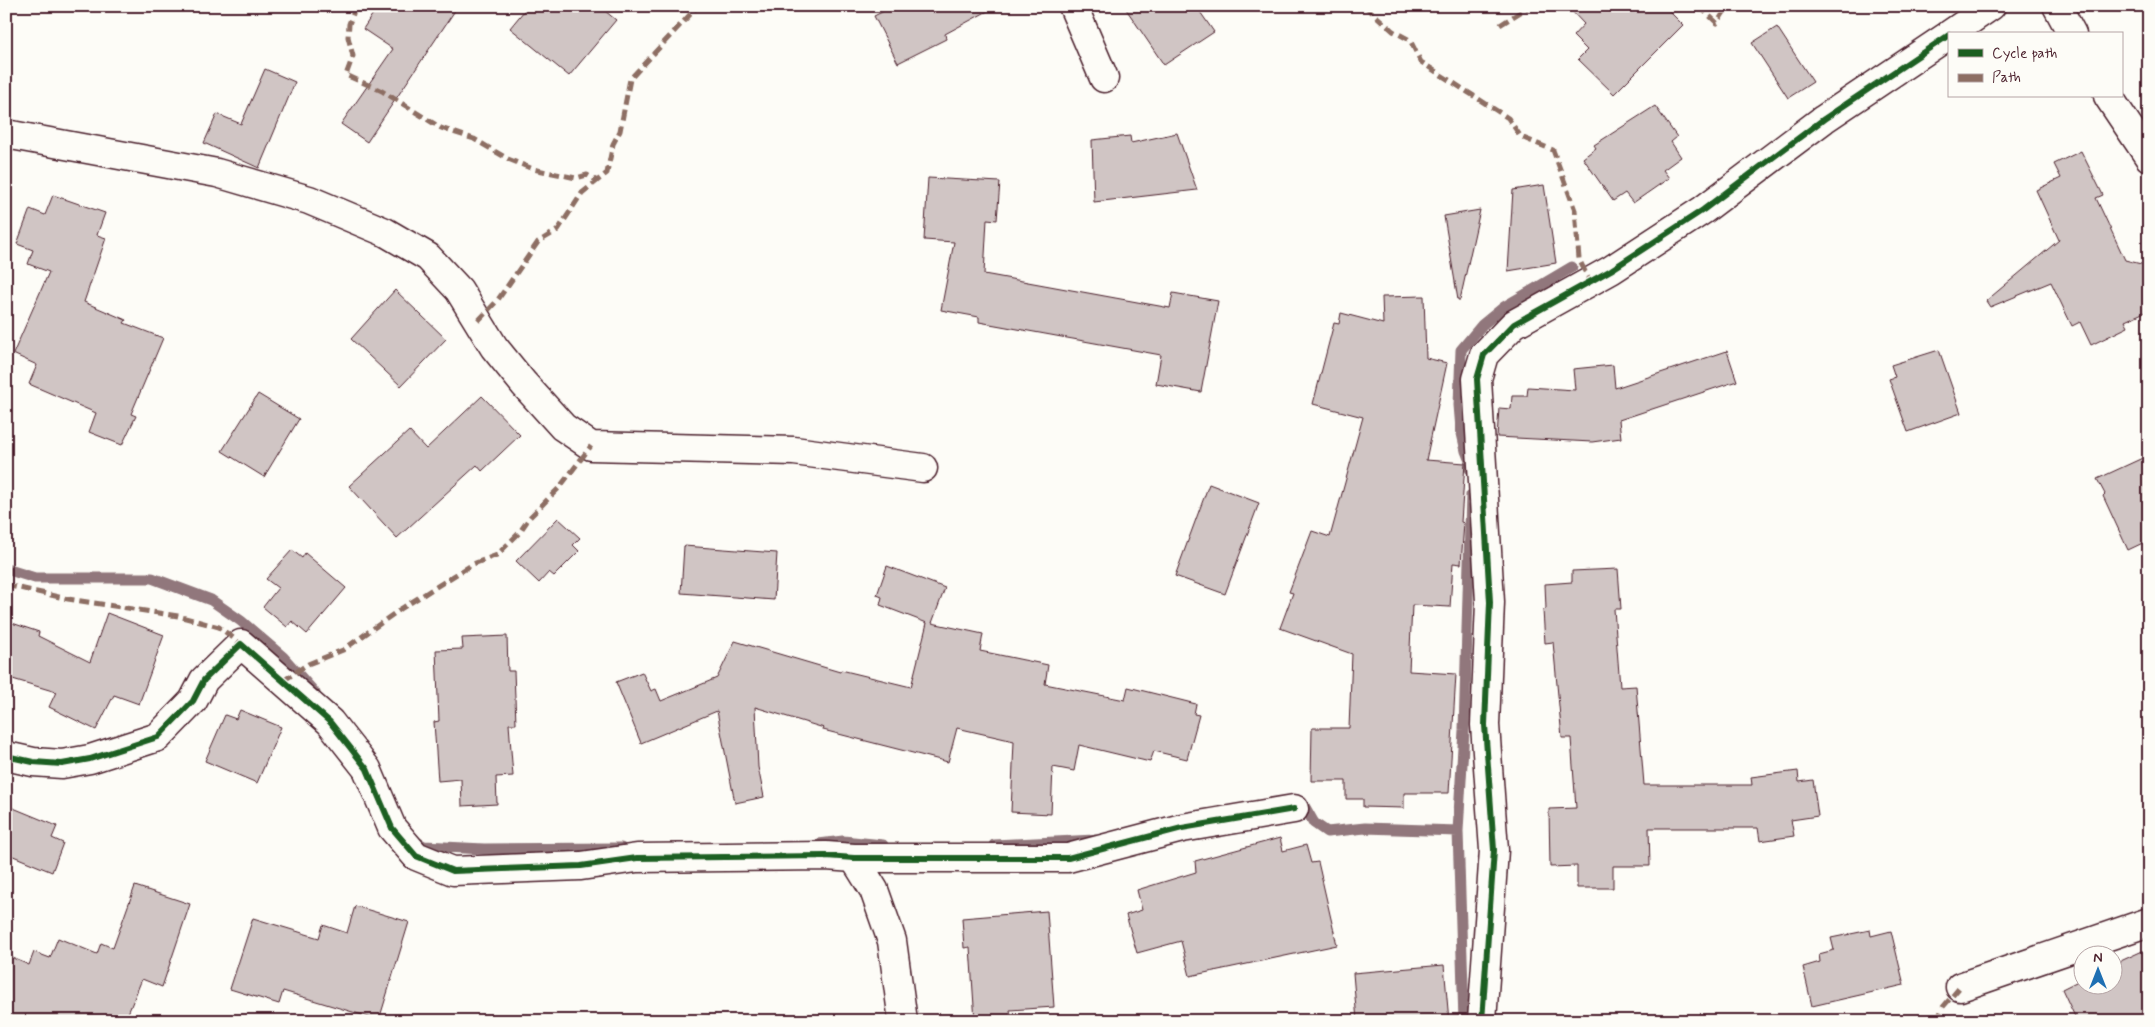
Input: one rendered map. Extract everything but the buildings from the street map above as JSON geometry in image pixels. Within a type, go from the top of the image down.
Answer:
[{"type":"street","points":[[1074,6],[1104,78]]},
{"type":"street","points":[[1953,32],[1991,6]]},
{"type":"street","points":[[2057,6],[2071,32]]},
{"type":"street","points":[[1482,1021],[1494,850],[1485,726],[1490,602],[1477,379],[1484,355],[1514,324],[1611,270],[1703,210],[1824,119],[1948,35]]},
{"type":"street","points":[[2109,98],[2149,157]]},
{"type":"street","points":[[6,134],[217,173],[308,200],[385,232],[428,256],[459,290],[494,347],[524,384],[563,427],[591,446],[794,451],[923,468]]},
{"type":"street","points":[[6,756],[33,762],[62,764],[90,759],[158,737],[193,701],[204,680],[240,644],[330,722],[367,769],[392,828],[416,856],[453,871],[581,866],[637,858],[826,856],[854,858],[1068,858],[1182,828],[1294,809]]},
{"type":"street","points":[[854,858],[874,890],[892,942],[903,1021]]},
{"type":"street","points":[[1960,986],[2149,922]]},
{"type":"waterway","points":[[1470,469],[1470,461],[1461,429],[1459,405],[1461,350],[1482,325],[1504,307],[1572,267]]},
{"type":"waterway","points":[[1464,1021],[1458,831],[1464,730],[1471,495]]},
{"type":"waterway","points":[[6,569],[35,578],[152,578],[211,600],[241,621],[283,657],[315,693]]},
{"type":"waterway","points":[[1299,801],[1302,802],[1314,823],[1327,832],[1365,828],[1458,831]]},
{"type":"waterway","points":[[994,845],[1095,840]]},
{"type":"waterway","points":[[415,841],[424,846],[484,849],[621,848]]},
{"type":"waterway","points":[[819,844],[843,841],[883,845]]},
{"type":"marked path","points":[[356,6],[349,24],[348,37],[353,56],[346,75],[382,91],[441,128],[474,139],[508,159],[533,169],[576,178],[587,175],[597,181]]},
{"type":"marked path","points":[[478,321],[497,301],[538,242],[558,230],[582,193],[607,173],[613,144],[620,131],[630,79],[698,6]]},
{"type":"marked path","points":[[1365,6],[1393,31],[1410,40],[1421,62],[1508,118],[1521,137],[1553,150],[1575,210],[1579,259],[1590,282]]},
{"type":"marked path","points":[[1500,25],[1530,6]]},
{"type":"marked path","points":[[1699,6],[1717,23],[1728,6]]},
{"type":"marked path","points":[[283,681],[308,664],[343,650],[402,608],[473,564],[497,555],[519,533],[530,517],[559,488],[591,446]]},
{"type":"marked path","points":[[6,585],[68,599],[178,616],[219,627],[241,644]]},
{"type":"marked path","points":[[1937,1021],[1943,1007],[1960,987]]},
{"type":"cycle path","points":[[1482,1021],[1494,850],[1485,725],[1490,602],[1477,379],[1484,355],[1514,324],[1611,270],[1703,210],[1824,119],[1948,36]]},
{"type":"cycle path","points":[[6,756],[33,762],[62,764],[90,759],[158,737],[193,701],[204,680],[241,644],[330,722],[367,769],[392,828],[416,856],[453,871],[581,866],[637,858],[826,856],[854,858],[1068,858],[1182,828],[1294,809]]}]
